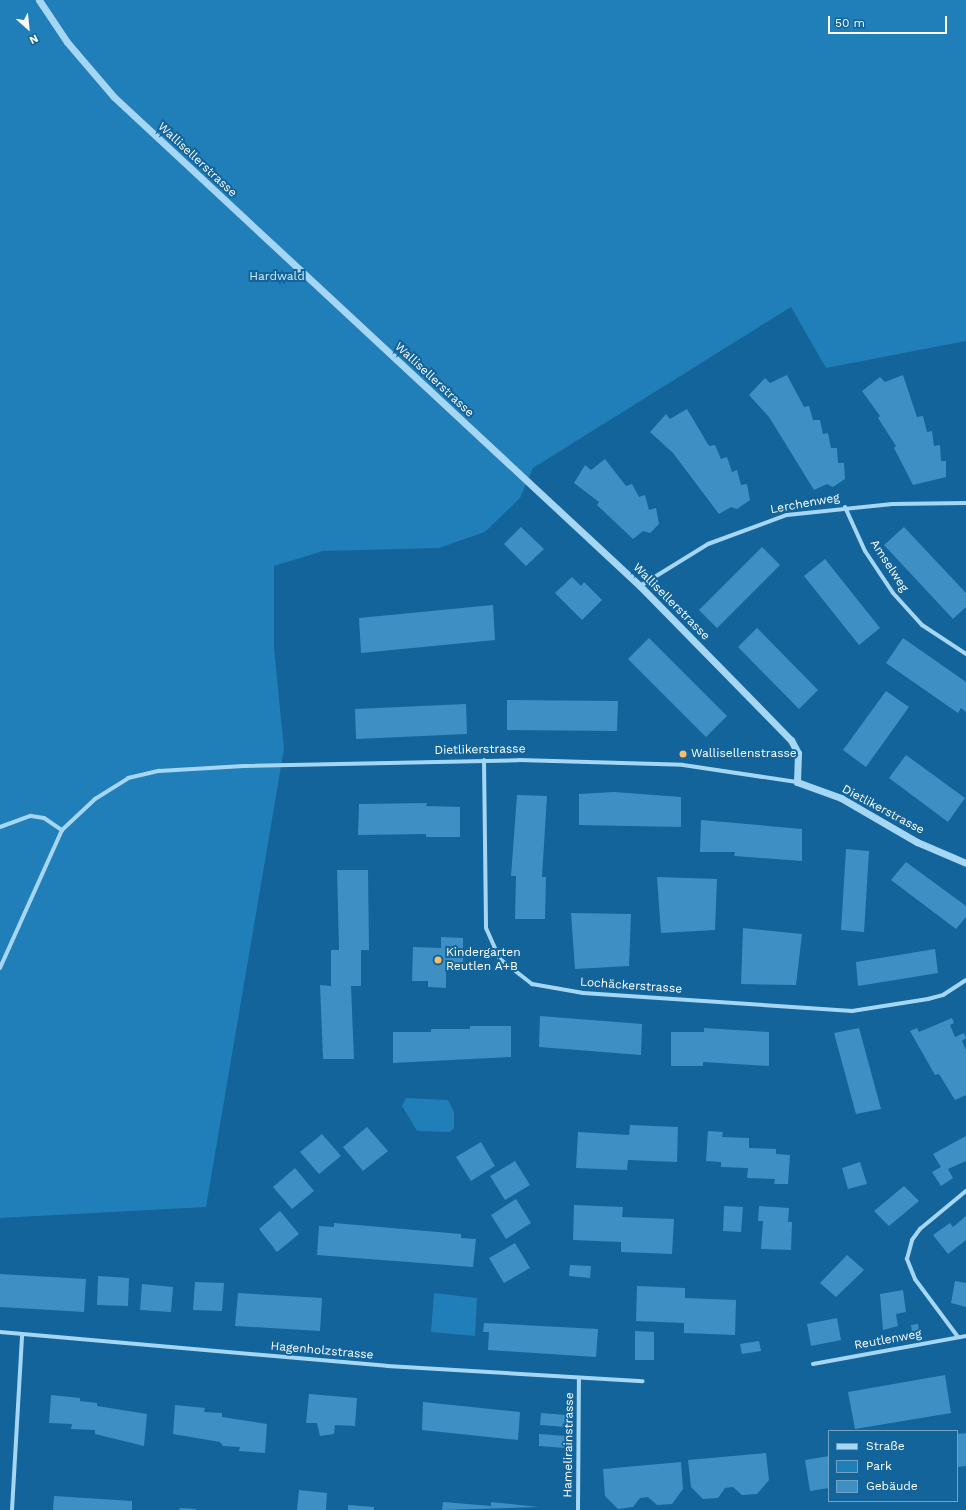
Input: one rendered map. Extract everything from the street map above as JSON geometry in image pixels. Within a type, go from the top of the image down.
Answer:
[{"type":"street","name":"Wallisellerstrasse","points":[[39,0],[68,42],[114,97],[640,586],[791,740],[798,753],[797,782]]},
{"type":"street","name":"Lerchenweg","points":[[640,586],[708,544],[739,530],[787,515],[845,508],[966,503]]},
{"type":"street","name":"Amselweg","points":[[845,508],[866,551],[893,593],[922,625],[966,654]]},
{"type":"street","name":"Dietlikerstrasse","points":[[62,830],[95,799],[128,778],[159,771],[484,760],[683,765],[797,782],[841,798],[918,842],[966,862]]},
{"type":"street","name":"Lochäckerstrasse","points":[[484,760],[486,928],[500,959],[532,984],[583,993],[845,1011],[928,999],[943,995],[966,980]]},
{"type":"street","points":[[0,827],[31,816],[44,818],[62,830],[0,968]]},
{"type":"street","points":[[958,1338],[915,1279],[907,1259],[912,1240],[920,1229],[966,1191]]},
{"type":"street","name":"Hagenholzstrasse","points":[[0,1332],[22,1335],[580,1379],[644,1381]]},
{"type":"street","points":[[12,1510],[22,1335]]},
{"type":"street","name":"Reutlenweg","points":[[813,1364],[966,1336]]},
{"type":"street","name":"Hamelirainstrasse","points":[[578,1510],[580,1379]]},
{"type":"green space","name":"Hardwald","points":[[0,0],[966,0],[966,341],[826,368],[791,307],[533,468],[520,498],[485,532],[439,548],[323,551],[274,566],[274,648],[284,749],[206,1207],[0,1218]]},
{"type":"green space","points":[[406,1098],[448,1100],[454,1112],[454,1128],[450,1132],[417,1131],[402,1106]]},
{"type":"green space","points":[[434,1293],[477,1298],[475,1336],[431,1332]]},
{"type":"building","points":[[787,375],[804,407],[809,406],[813,420],[820,420],[823,434],[828,433],[831,448],[837,448],[838,463],[844,463],[845,479],[833,487],[827,484],[814,490],[769,417],[749,395],[765,378],[770,383]]},
{"type":"building","points":[[903,375],[917,417],[923,416],[927,432],[932,431],[934,446],[940,445],[941,461],[946,461],[946,477],[913,485],[894,448],[896,446],[878,418],[880,416],[862,391],[880,377],[885,382]]},
{"type":"building","points":[[687,409],[709,446],[715,445],[721,459],[727,457],[732,472],[737,470],[741,485],[747,484],[750,500],[737,509],[731,507],[719,514],[673,453],[650,432],[666,414],[670,419]]},
{"type":"building","points":[[605,459],[626,486],[632,484],[639,497],[645,495],[649,510],[656,508],[659,524],[650,533],[643,531],[633,539],[597,505],[599,502],[574,483],[585,465],[591,470]]},
{"type":"building","points":[[521,527],[544,549],[526,566],[504,544]]},
{"type":"building","points":[[904,527],[966,593],[966,607],[953,619],[884,545]]},
{"type":"building","points":[[762,547],[780,565],[717,628],[699,610]]},
{"type":"building","points":[[825,559],[880,628],[859,645],[804,576]]},
{"type":"building","points":[[572,577],[581,586],[584,582],[602,600],[582,620],[555,593]]},
{"type":"building","points":[[493,605],[495,640],[361,653],[359,618]]},
{"type":"building","points":[[757,628],[818,690],[799,709],[738,647]]},
{"type":"building","points":[[649,638],[727,716],[706,737],[628,659]]},
{"type":"building","points":[[903,638],[966,682],[966,712],[961,708],[958,713],[886,663]]},
{"type":"building","points":[[886,691],[909,707],[866,767],[843,750]]},
{"type":"building","points":[[507,700],[618,701],[617,731],[507,730]]},
{"type":"building","points":[[466,704],[467,734],[356,739],[355,709]]},
{"type":"building","points":[[906,755],[965,798],[948,822],[889,778]]},
{"type":"building","points":[[614,792],[681,797],[681,827],[579,825],[579,794]]},
{"type":"building","points":[[517,795],[547,796],[542,877],[546,877],[545,919],[515,919],[516,876],[511,876]]},
{"type":"building","points":[[427,803],[426,806],[460,807],[460,837],[426,837],[426,834],[358,835],[359,804]]},
{"type":"building","points":[[701,820],[802,829],[802,861],[734,856],[735,852],[700,852]]},
{"type":"building","points":[[846,849],[869,851],[864,932],[841,930]]},
{"type":"building","points":[[906,862],[966,906],[966,917],[956,929],[891,880]]},
{"type":"building","points":[[337,870],[368,870],[369,950],[361,950],[361,986],[351,986],[354,1059],[323,1059],[320,985],[331,986],[331,950],[339,950]]},
{"type":"building","points":[[657,877],[717,879],[715,930],[661,933]]},
{"type":"building","points":[[571,913],[631,914],[629,966],[575,969]]},
{"type":"building","points":[[743,928],[802,934],[796,985],[741,984]]},
{"type":"building","name":"Kindergarten Reutlen A+B","points":[[441,937],[463,938],[463,971],[446,971],[446,988],[428,987],[428,981],[412,981],[413,947],[441,948]]},
{"type":"building","points":[[935,949],[938,973],[858,986],[856,962]]},
{"type":"building","points":[[540,1016],[642,1024],[641,1055],[539,1047]]},
{"type":"building","points":[[952,1018],[954,1023],[950,1025],[955,1037],[964,1033],[966,1038],[962,1041],[966,1050],[966,1095],[955,1100],[939,1074],[935,1075],[910,1031],[917,1028],[919,1032]]},
{"type":"building","points":[[470,1026],[511,1026],[511,1057],[393,1063],[393,1032],[431,1032],[431,1029],[470,1029]]},
{"type":"building","points":[[704,1028],[769,1032],[769,1066],[703,1062],[703,1066],[671,1066],[671,1032],[704,1032]]},
{"type":"building","points":[[859,1028],[881,1109],[856,1114],[834,1033]]},
{"type":"building","points":[[630,1125],[678,1127],[677,1162],[628,1160],[627,1170],[576,1168],[578,1132],[629,1135]]},
{"type":"building","points":[[367,1127],[388,1151],[363,1171],[343,1147]]},
{"type":"building","points":[[708,1131],[723,1132],[722,1137],[749,1138],[749,1148],[776,1149],[776,1154],[790,1155],[788,1184],[774,1184],[775,1179],[747,1178],[748,1168],[721,1167],[721,1162],[706,1161]]},
{"type":"building","points":[[322,1134],[341,1156],[319,1174],[300,1152]]},
{"type":"building","points":[[966,1136],[966,1161],[948,1169],[953,1178],[941,1186],[932,1172],[941,1167],[933,1154]]},
{"type":"building","points":[[481,1142],[495,1166],[471,1181],[456,1157]]},
{"type":"building","points":[[515,1161],[530,1185],[505,1200],[490,1176]]},
{"type":"building","points":[[860,1162],[867,1184],[848,1189],[842,1168]]},
{"type":"building","points":[[295,1168],[314,1191],[292,1209],[273,1187]]},
{"type":"building","points":[[904,1186],[919,1201],[889,1226],[874,1211]]},
{"type":"building","points":[[516,1199],[531,1223],[506,1239],[491,1215]]},
{"type":"building","points":[[574,1205],[623,1207],[622,1217],[674,1219],[672,1254],[621,1252],[621,1242],[573,1240]]},
{"type":"building","points":[[724,1206],[743,1207],[741,1232],[723,1231]]},
{"type":"building","points":[[759,1206],[789,1208],[788,1222],[792,1222],[791,1250],[761,1249],[763,1221],[758,1221]]},
{"type":"building","points":[[280,1211],[299,1234],[277,1252],[259,1229]]},
{"type":"building","points":[[966,1216],[966,1240],[948,1254],[933,1235],[950,1223],[953,1227]]},
{"type":"building","points":[[334,1223],[461,1234],[461,1238],[476,1239],[473,1267],[317,1255],[319,1226],[334,1227]]},
{"type":"building","points":[[515,1243],[530,1268],[504,1283],[489,1258]]},
{"type":"building","points":[[847,1255],[864,1270],[836,1297],[820,1283]]},
{"type":"building","points":[[570,1265],[591,1266],[590,1278],[569,1276]]},
{"type":"building","points":[[0,1274],[86,1279],[84,1312],[0,1307]]},
{"type":"building","points":[[98,1276],[129,1278],[128,1306],[97,1305]]},
{"type":"building","points":[[955,1281],[966,1283],[966,1307],[951,1303]]},
{"type":"building","points":[[195,1282],[224,1283],[222,1311],[193,1310]]},
{"type":"building","points":[[142,1284],[173,1287],[171,1312],[140,1310]]},
{"type":"building","points":[[637,1286],[685,1288],[685,1298],[736,1300],[735,1335],[684,1333],[684,1323],[636,1321]]},
{"type":"building","points":[[903,1290],[906,1312],[896,1314],[898,1326],[883,1330],[880,1294]]},
{"type":"building","points":[[238,1293],[322,1298],[320,1331],[235,1326]]},
{"type":"building","points":[[837,1318],[841,1340],[811,1346],[807,1324]]},
{"type":"building","points":[[484,1323],[598,1329],[596,1357],[488,1350],[489,1332],[483,1332]]},
{"type":"building","points":[[918,1324],[919,1331],[912,1332],[911,1325]]},
{"type":"building","points":[[635,1331],[654,1332],[654,1360],[635,1360]]},
{"type":"building","points":[[759,1341],[761,1351],[742,1354],[740,1344]]},
{"type":"building","points":[[945,1375],[951,1413],[855,1429],[848,1392]]},
{"type":"building","points":[[309,1394],[357,1398],[355,1426],[335,1425],[334,1434],[320,1436],[317,1423],[306,1423]]},
{"type":"building","points":[[51,1395],[80,1398],[80,1401],[97,1403],[97,1406],[147,1414],[144,1446],[95,1434],[95,1430],[71,1429],[72,1424],[49,1423]]},
{"type":"building","points":[[423,1402],[520,1412],[518,1440],[422,1430]]},
{"type":"building","points":[[175,1405],[205,1408],[204,1412],[222,1413],[222,1417],[267,1424],[265,1453],[239,1451],[240,1447],[223,1446],[220,1442],[173,1434]]},
{"type":"building","points":[[541,1413],[567,1415],[566,1427],[540,1425]]},
{"type":"building","points":[[966,1433],[966,1466],[958,1467],[958,1434]]},
{"type":"building","points":[[539,1434],[566,1436],[565,1448],[539,1446]]},
{"type":"building","points":[[766,1453],[769,1480],[757,1494],[742,1495],[733,1487],[725,1488],[718,1498],[703,1499],[691,1487],[688,1460]]},
{"type":"building","points":[[828,1456],[828,1488],[810,1491],[805,1460]]},
{"type":"building","points":[[681,1462],[683,1489],[672,1504],[657,1505],[648,1497],[640,1498],[633,1507],[618,1509],[605,1496],[603,1469]]},
{"type":"building","points":[[299,1490],[327,1493],[326,1510],[297,1510]]},
{"type":"building","points":[[54,1496],[132,1501],[132,1510],[53,1510]]},
{"type":"building","points":[[443,1502],[491,1506],[491,1502],[539,1507],[442,1510]]},
{"type":"building","points":[[348,1505],[374,1507],[374,1510],[348,1510]]},
{"type":"building","points":[[180,1508],[196,1509],[196,1510],[179,1510]]},
{"type":"place","name":"Wallisellenstrasse","points":[[683,754]]},
{"type":"place","name":"Kindergarten Reutlen A+B","points":[[438,960]]}]
